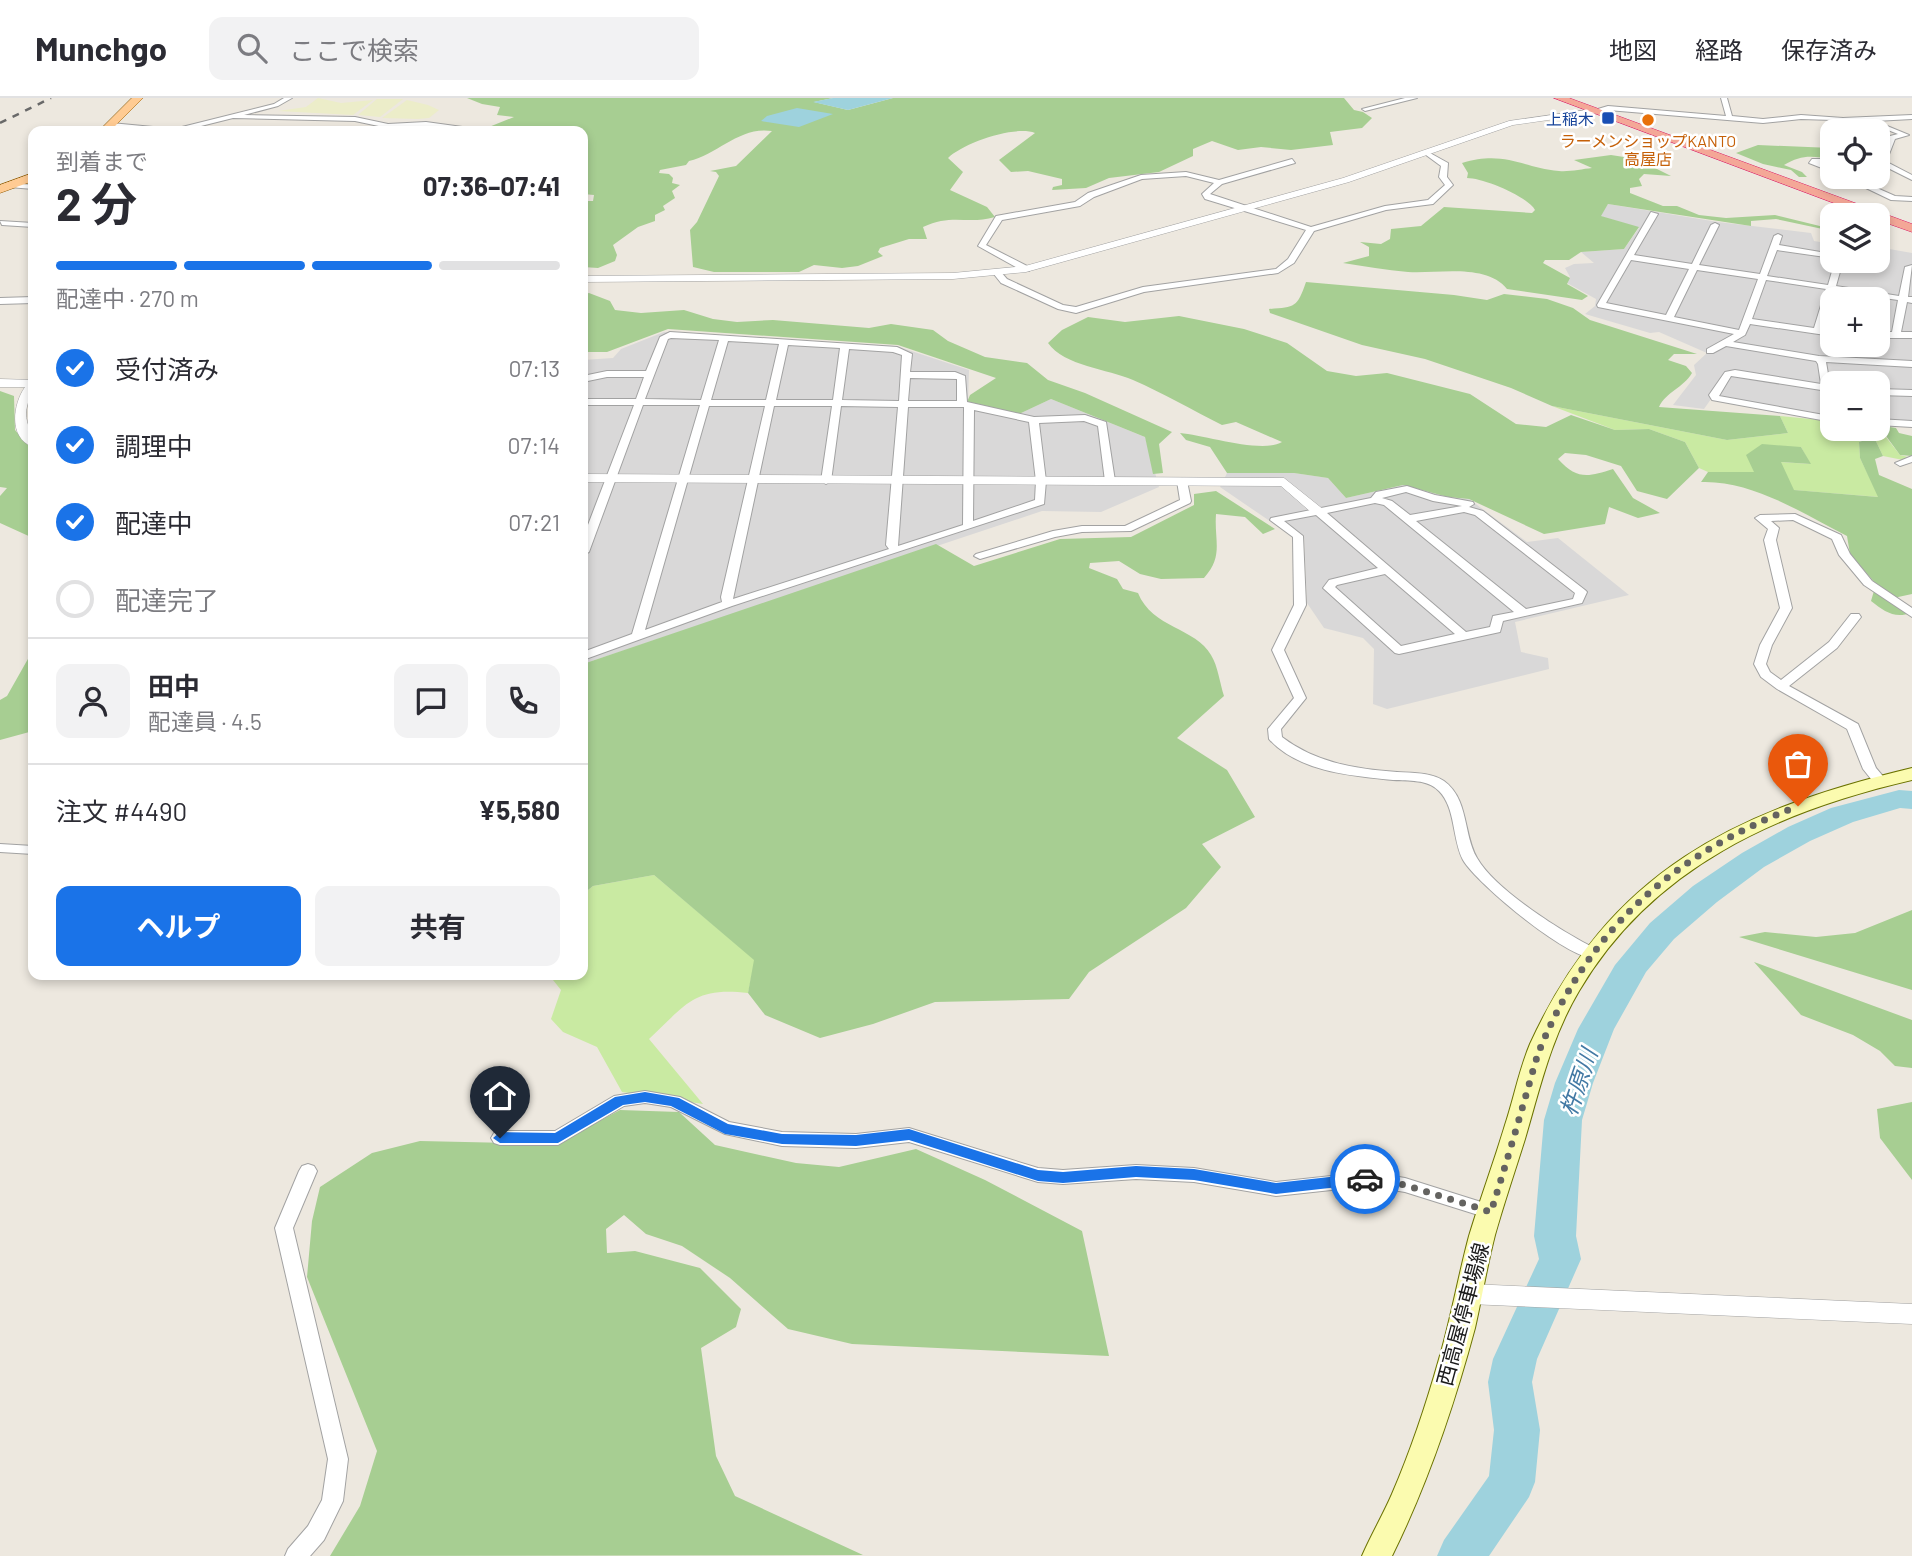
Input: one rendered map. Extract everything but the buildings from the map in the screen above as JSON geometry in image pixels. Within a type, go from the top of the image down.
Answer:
[{"type":"highway","points":[[1567,99],[1667,140],[1843,203]]},
{"type":"highway","points":[[1890,220],[1912,228]]},
{"type":"main road","points":[[109,126],[138,98]]},
{"type":"main road","points":[[6,187],[28,179]]},
{"type":"main road","name":"西高屋停車場線","points":[[1377,1556],[1437,1412],[1483,1236],[1541,1045],[1576,977],[1612,929],[1653,888],[1702,851],[1754,823],[1815,799],[1880,780],[1912,774]]},
{"type":"street","points":[[194,126],[282,103],[289,98]]},
{"type":"street","points":[[1377,98],[1393,103]]},
{"type":"street","points":[[1365,109],[1414,98]]},
{"type":"street","points":[[1724,98],[1729,116]]},
{"type":"street","points":[[588,279],[997,273],[1026,269],[1247,209],[1428,154],[1512,123],[1608,108],[1777,121],[1801,117],[1843,120],[1910,117],[1909,107]]},
{"type":"street","points":[[234,116],[355,119],[388,126]]},
{"type":"street","points":[[286,126],[290,119]]},
{"type":"street","points":[[416,126],[445,126]]},
{"type":"street","points":[[1890,129],[1906,135],[1892,137],[1890,143]]},
{"type":"street","points":[[1219,182],[1206,195],[1311,229],[1385,208],[1434,200],[1449,186],[1443,177],[1445,165],[1428,154]]},
{"type":"street","points":[[1026,269],[982,246],[999,218],[1077,204],[1091,195],[1140,177],[1186,174],[1219,182],[1292,162]]},
{"type":"street","points":[[1890,165],[1910,176]]},
{"type":"street","points":[[1890,176],[1912,185]]},
{"type":"street","points":[[6,187],[28,187]]},
{"type":"street","points":[[1874,189],[1894,198],[1912,199]]},
{"type":"street","points":[[1654,214],[1601,305],[1742,333]]},
{"type":"street","points":[[1,224],[28,225]]},
{"type":"street","points":[[1668,320],[1715,225]]},
{"type":"street","points":[[997,273],[1004,281],[1061,307],[1083,310],[1143,290],[1278,271],[1291,261],[1311,229]]},
{"type":"street","points":[[1710,351],[1742,333],[1778,236]]},
{"type":"street","points":[[1774,247],[1820,254]]},
{"type":"street","points":[[1629,257],[1830,287],[1835,273]]},
{"type":"street","points":[[1896,335],[1901,299],[1911,266]]},
{"type":"street","points":[[1890,297],[1912,300]]},
{"type":"street","points":[[0,301],[28,300]]},
{"type":"street","points":[[1747,321],[1820,332],[1820,323]]},
{"type":"street","points":[[588,539],[649,374],[664,337],[670,335],[894,349],[907,354],[892,545],[895,550]]},
{"type":"street","points":[[1890,335],[1912,335]]},
{"type":"street","points":[[638,638],[724,338]]},
{"type":"street","points":[[728,604],[727,597],[784,341]]},
{"type":"street","points":[[1726,344],[1819,359],[1912,364]]},
{"type":"street","points":[[826,481],[845,346]]},
{"type":"street","points":[[1819,359],[1825,371]]},
{"type":"street","points":[[1820,387],[1735,373],[1728,374],[1714,395],[1715,398],[1820,416]]},
{"type":"street","points":[[588,378],[607,374],[649,374]]},
{"type":"street","points":[[907,375],[955,375],[962,378],[968,526]]},
{"type":"street","points":[[0,383],[28,384]]},
{"type":"street","points":[[28,392],[19,414],[22,427],[28,436]]},
{"type":"street","points":[[1890,392],[1912,393]]},
{"type":"street","points":[[588,402],[965,405],[1034,420],[1085,418],[1103,424],[1110,481]]},
{"type":"street","points":[[588,654],[728,604],[1040,502],[1041,481],[1034,420]]},
{"type":"street","points":[[1890,423],[1912,424]]},
{"type":"street","points":[[1900,463],[1912,459]]},
{"type":"street","points":[[588,478],[897,482],[1284,482],[1464,636]]},
{"type":"street","points":[[980,556],[1053,534],[1082,529],[1128,529],[1186,501],[1182,481]]},
{"type":"street","points":[[1375,500],[1380,494],[1407,489],[1433,498],[1466,502],[1581,592],[1578,601],[1497,619],[1496,629],[1399,650],[1329,588],[1333,582],[1387,570]]},
{"type":"street","points":[[1522,612],[1388,503],[1375,500],[1275,520],[1298,536],[1300,605],[1278,650],[1300,698],[1274,729],[1276,739],[1287,748],[1325,767],[1423,778],[1439,784],[1452,802],[1469,859],[1481,876],[1568,941],[1594,954]]},
{"type":"street","points":[[1408,519],[1464,509],[1479,513]]},
{"type":"street","points":[[1880,780],[1870,769],[1853,727],[1781,687],[1765,674],[1760,664],[1766,645],[1786,608],[1770,540],[1774,528],[1760,518],[1795,517],[1837,537],[1845,555],[1868,583],[1912,613]]},
{"type":"street","points":[[1781,687],[1833,645],[1854,617]]},
{"type":"street","points":[[0,848],[28,850]]},
{"type":"street","points":[[500,1138],[558,1138],[620,1100],[645,1097],[674,1101],[725,1128],[782,1139],[856,1141],[909,1135],[1038,1175],[1063,1177],[1136,1172],[1182,1174],[1276,1189],[1368,1179],[1405,1185],[1491,1212]]},
{"type":"street","points":[[296,1556],[316,1533],[332,1501],[338,1459],[284,1228],[308,1171]]},
{"type":"street","points":[[1470,1294],[1912,1314]]},
{"type":"shaded area","points":[[1608,204],[1718,222],[1811,233],[1814,241],[1820,242],[1820,273],[1890,273],[1890,249],[1912,253],[1912,426],[1890,425],[1890,371],[1820,371],[1820,418],[1711,399],[1704,409],[1673,405],[1696,375],[1694,365],[1707,353],[1659,332],[1650,333],[1585,314],[1595,306],[1596,299],[1567,283],[1570,277],[1565,268],[1574,264],[1594,263],[1581,252],[1624,249],[1639,228],[1600,216]]},
{"type":"shaded area","points":[[664,332],[896,346],[969,370],[968,403],[1019,414],[1051,399],[1145,437],[1159,487],[1101,512],[1042,511],[588,662],[588,360],[613,358],[621,349]]},
{"type":"shaded area","points":[[1227,473],[1294,473],[1328,478],[1346,498],[1403,485],[1448,497],[1469,499],[1527,542],[1558,538],[1629,595],[1515,622],[1521,652],[1548,658],[1549,669],[1387,709],[1373,704],[1374,649],[1363,638],[1324,628],[1307,603],[1304,535],[1293,537],[1220,487]]},
{"type":"green space","points":[[318,98],[341,103],[373,100],[353,115],[278,111],[306,107]]},
{"type":"green space","points":[[467,98],[833,98],[814,102],[848,110],[893,98],[1344,98],[1354,110],[1372,118],[1362,128],[1330,132],[1333,145],[1291,150],[1261,147],[1238,150],[1212,141],[1193,149],[1193,156],[1159,172],[1109,178],[1086,188],[1052,190],[1053,187],[1062,185],[1062,179],[1028,171],[1011,172],[999,160],[1035,133],[1003,133],[977,141],[948,158],[963,172],[950,190],[987,207],[995,217],[934,223],[923,227],[927,239],[909,239],[880,248],[878,252],[883,256],[858,266],[842,268],[814,265],[799,272],[714,272],[693,267],[690,230],[697,222],[719,176],[710,171],[736,166],[772,131],[739,136],[686,165],[660,170],[659,173],[669,174],[673,178],[672,183],[680,185],[672,191],[675,198],[663,206],[665,210],[655,215],[655,221],[638,227],[613,245],[617,255],[615,261],[598,268],[588,267],[588,201],[593,201],[594,195],[588,194],[588,126],[492,126],[514,117],[497,115],[500,107]]},
{"type":"green space","points":[[377,99],[403,99],[380,117],[358,115]]},
{"type":"green space","points":[[407,100],[439,110],[429,118],[382,118]]},
{"type":"green space","points":[[1758,145],[1820,148],[1820,157],[1796,159],[1784,165],[1802,172],[1807,177],[1799,177],[1791,170],[1763,164],[1736,153]]},
{"type":"green space","points":[[1611,155],[1637,159],[1671,176],[1644,174],[1639,179],[1642,186],[1630,188],[1630,193],[1663,206],[1677,206],[1699,215],[1726,218],[1775,215],[1820,226],[1820,228],[1776,219],[1751,221],[1751,226],[1608,204],[1601,216],[1639,227],[1624,249],[1581,252],[1569,260],[1545,260],[1543,263],[1570,278],[1567,284],[1588,296],[1582,300],[1507,289],[1498,281],[1474,273],[1408,272],[1343,263],[1369,256],[1369,247],[1360,242],[1381,244],[1390,239],[1391,229],[1421,226],[1444,207],[1532,213],[1535,210],[1523,199],[1504,189],[1467,178],[1468,173],[1462,163],[1490,158],[1559,171],[1592,168],[1574,160]]},
{"type":"green space","points":[[1306,282],[1487,300],[1504,294],[1547,299],[1573,308],[1590,320],[1697,354],[1674,354],[1668,360],[1686,366],[1692,373],[1659,407],[1780,416],[1788,433],[1727,440],[1552,406],[1511,388],[1425,359],[1362,345],[1270,313],[1269,309],[1294,304]]},
{"type":"green space","points":[[588,293],[610,301],[615,310],[641,313],[684,310],[713,319],[737,322],[773,320],[869,328],[891,324],[933,330],[948,341],[985,357],[1027,363],[1048,380],[1085,393],[1172,432],[1159,444],[1163,473],[1153,474],[1145,437],[1051,399],[1019,414],[967,402],[970,395],[996,378],[898,345],[668,329],[607,352],[588,352]]},
{"type":"green space","points":[[1179,316],[1244,329],[1287,343],[1327,371],[1356,376],[1387,373],[1470,394],[1516,424],[1546,427],[1571,415],[1615,430],[1649,429],[1685,442],[1699,468],[1667,499],[1637,491],[1621,466],[1586,455],[1565,453],[1558,459],[1577,474],[1590,475],[1613,469],[1633,498],[1660,513],[1638,518],[1609,507],[1605,524],[1544,534],[1469,499],[1448,497],[1403,485],[1346,498],[1328,478],[1294,473],[1227,473],[1210,447],[1186,440],[1180,433],[1248,445],[1273,445],[1282,442],[1236,422],[1222,425],[1133,380],[1075,362],[1055,351],[1048,343],[1062,330],[1088,317],[1125,322]]},
{"type":"green space","points":[[0,391],[14,396],[15,430],[28,445],[28,536],[0,523],[0,496],[7,488],[0,487]]},
{"type":"green space","points":[[1552,406],[1727,440],[1788,433],[1780,416],[1820,420],[1820,441],[1862,441],[1859,442],[1860,458],[1879,497],[1793,490],[1780,462],[1810,464],[1801,447],[1755,472],[1708,472],[1699,468],[1685,442],[1649,429],[1615,430]]},
{"type":"green space","points":[[1890,427],[1896,428],[1899,433],[1912,436],[1912,456],[1900,455],[1890,441]]},
{"type":"green space","points":[[1876,441],[1889,441],[1900,455],[1908,457],[1903,460],[1883,456]]},
{"type":"green space","points":[[1876,441],[1883,456],[1875,459],[1879,475],[1912,489],[1912,594],[1889,599],[1911,613],[1905,615],[1890,613],[1871,601],[1876,584],[1850,554],[1847,536],[1758,492],[1739,486],[1701,482],[1708,472],[1754,472],[1746,455],[1762,444],[1801,447],[1811,464],[1781,462],[1794,490],[1878,497],[1860,458],[1859,442]]},
{"type":"green space","points":[[1216,491],[1275,529],[1263,534],[1245,517],[1216,514],[1216,555],[1204,578],[1161,579],[1140,574],[1119,561],[1090,563],[1089,568],[1117,579],[1123,589],[1138,593],[1153,614],[1195,639],[1211,655],[1224,696],[1177,738],[1227,770],[1255,817],[1202,844],[1221,867],[1186,908],[1089,972],[1069,999],[935,1002],[873,1024],[820,1038],[765,1015],[748,993],[754,960],[654,875],[593,886],[588,890],[588,662],[936,544],[974,566],[1060,539],[1131,537],[1194,505],[1194,494]]},
{"type":"green space","points":[[28,659],[28,732],[0,740],[0,700],[7,696]]},
{"type":"green space","points":[[654,875],[755,960],[748,993],[715,993],[692,1001],[649,1039],[703,1104],[622,1092],[597,1047],[563,1032],[551,1019],[561,990],[553,980],[588,980],[588,890],[593,886]]},
{"type":"green space","points":[[1912,910],[1912,990],[1739,937],[1765,932],[1816,937],[1855,933]]},
{"type":"green space","points":[[1754,962],[1912,1020],[1912,1068],[1895,1066],[1880,1051],[1853,1035],[1801,1015]]},
{"type":"green space","points":[[1912,1102],[1912,1180],[1880,1138],[1877,1109]]},
{"type":"green space","points":[[620,1110],[679,1112],[715,1145],[796,1163],[839,1167],[916,1149],[985,1180],[1082,1231],[1109,1356],[852,1344],[788,1329],[730,1278],[682,1246],[646,1234],[624,1215],[606,1229],[607,1253],[635,1251],[700,1268],[741,1309],[736,1327],[701,1348],[716,1456],[735,1496],[863,1555],[330,1556],[360,1506],[377,1451],[307,1277],[312,1221],[320,1187],[372,1153],[420,1141],[556,1144]]},
{"type":"water","points":[[833,98],[893,98],[848,110],[813,102]]},
{"type":"water","points":[[797,108],[833,114],[799,127],[761,121],[767,116]]},
{"type":"waterway","name":"杵原川","points":[[1461,1556],[1512,1482],[1517,1430],[1510,1382],[1515,1359],[1560,1259],[1555,1236],[1563,1120],[1574,1083],[1596,1029],[1632,965],[1662,931],[1705,894],[1753,860],[1799,834],[1842,815],[1899,799],[1912,800]]},
{"type":"railway","points":[[0,123],[51,98]]},
{"type":"way so far","points":[[1365,1179],[1405,1185],[1491,1212],[1541,1045],[1576,977],[1612,929],[1653,888],[1702,851],[1754,823],[1798,806]]},
{"type":"place","name":"上稲木","points":[[1608,118]]},
{"type":"place","name":"ラーメンショップKANTO 高屋店","points":[[1648,120]]},
{"type":"route","points":[[500,1138],[558,1138],[620,1100],[645,1097],[674,1101],[725,1128],[782,1139],[856,1141],[889,1135],[909,1135],[1038,1175],[1098,1176],[1136,1172],[1194,1175],[1276,1189],[1365,1179]]}]
